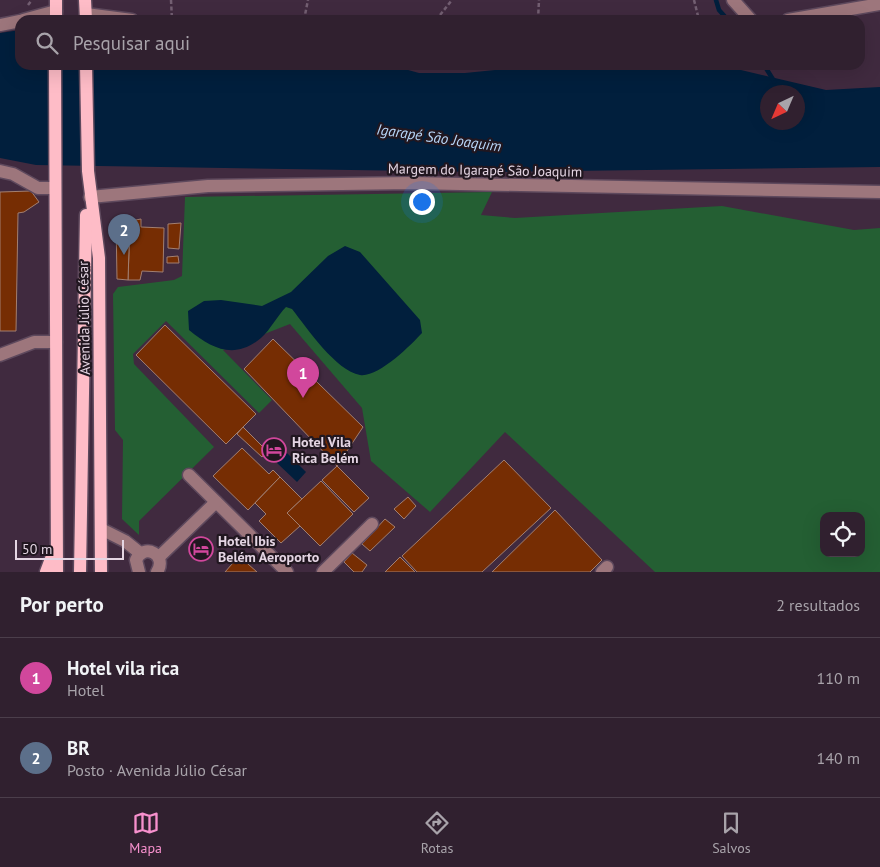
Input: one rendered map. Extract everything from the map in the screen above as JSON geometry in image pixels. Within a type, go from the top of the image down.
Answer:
[{"type":"main road","points":[[86,0],[86,15]]},
{"type":"main road","name":"Avenida Júlio César","points":[[55,70],[57,572]]},
{"type":"main road","name":"Avenida Júlio César","points":[[86,70],[90,197],[99,258],[101,572]]},
{"type":"main road","points":[[80,572],[88,165]]},
{"type":"main road","points":[[46,572],[57,544]]},
{"type":"street","points":[[733,0],[746,15]]},
{"type":"street","points":[[817,15],[880,4]]},
{"type":"street","points":[[38,15],[56,10]]},
{"type":"street","points":[[0,25],[15,21]]},
{"type":"street","points":[[0,171],[12,174],[38,188],[55,188]]},
{"type":"street","name":"Margem do Igarapé São Joaquim","points":[[90,197],[208,186],[411,183],[880,192]]},
{"type":"street","points":[[0,355],[34,342],[56,342]]},
{"type":"street","points":[[189,475],[288,572]]},
{"type":"street","points":[[159,557],[216,502]]},
{"type":"street","points":[[323,572],[372,524]]},
{"type":"street","points":[[102,530],[125,541],[140,553],[150,551],[159,557],[160,566],[157,572]]},
{"type":"street","points":[[139,572],[135,564],[140,553]]},
{"type":"path","points":[[170,0],[172,15]]},
{"type":"path","points":[[305,15],[308,0]]},
{"type":"path","points":[[440,15],[452,0]]},
{"type":"path","points":[[538,15],[539,0]]},
{"type":"path","points":[[694,0],[698,15]]},
{"type":"green space","points":[[492,192],[481,215],[515,218],[722,206],[854,230],[880,228],[880,572],[655,572],[505,432],[430,512],[371,461],[362,408],[290,324],[223,350],[272,400],[259,413],[166,321],[133,354],[134,364],[214,447],[139,521],[139,535],[122,519],[123,440],[115,430],[113,294],[118,287],[174,280],[182,276],[185,197]]},
{"type":"water","name":"Igarapé São Joaquim","points":[[15,31],[15,70],[408,70],[419,73],[465,73],[496,70],[741,70],[805,85],[760,85],[760,130],[805,130],[805,85],[826,90],[880,87],[880,167],[482,172],[36,165],[0,158],[0,33]]},
{"type":"water","points":[[345,246],[360,252],[420,320],[422,333],[394,360],[376,371],[367,375],[360,375],[341,366],[323,348],[292,309],[286,307],[261,338],[242,349],[233,350],[215,347],[189,330],[188,311],[204,301],[221,300],[262,306],[291,292],[328,256]]},
{"type":"water","points":[[287,453],[306,472],[297,482],[277,463]]},
{"type":"building","points":[[31,191],[39,202],[24,212],[18,213],[16,331],[0,331],[0,192]]},
{"type":"building","points":[[141,219],[141,227],[164,228],[163,272],[142,271],[140,280],[128,280],[130,221]]},
{"type":"building","points":[[116,220],[130,221],[128,280],[117,279]]},
{"type":"building","points":[[181,223],[179,249],[168,248],[168,224]]},
{"type":"building","points":[[178,256],[179,263],[167,263],[167,257]]},
{"type":"building","points":[[165,325],[256,414],[226,444],[136,355]]},
{"type":"building","points":[[273,339],[363,427],[337,466],[244,369]]},
{"type":"building","points":[[243,427],[267,451],[262,457],[237,434]]},
{"type":"building","points":[[242,448],[269,474],[273,470],[280,477],[248,510],[213,476]]},
{"type":"building","points":[[504,460],[551,508],[482,572],[417,572],[402,556]]},
{"type":"building","points":[[337,466],[369,498],[354,512],[322,480]]},
{"type":"building","points":[[280,477],[302,499],[287,513],[300,526],[281,543],[259,521],[266,514],[255,503]]},
{"type":"building","points":[[321,481],[353,514],[320,546],[287,513]]},
{"type":"building","points":[[408,497],[416,506],[404,519],[394,509]]},
{"type":"building","points":[[555,510],[602,560],[590,572],[492,572]]},
{"type":"building","points":[[385,519],[395,527],[370,551],[362,544]]},
{"type":"building","points":[[352,553],[367,565],[362,572],[354,572],[344,562]]},
{"type":"building","points":[[239,556],[257,572],[225,572]]},
{"type":"building","points":[[400,557],[415,572],[385,572]]},
{"type":"waterway","points":[[716,0],[719,10],[724,15]]},
{"type":"waterway","points":[[767,70],[774,81]]},
{"type":"place","name":"BR","points":[[124,255]]},
{"type":"place","name":"Hotel vila rica","points":[[303,398]]},
{"type":"place","name":"Hotel Vila Rica Belém","points":[[274,450]]},
{"type":"place","name":"Hotel Ibis Belém Aeroporto","points":[[201,549]]}]
